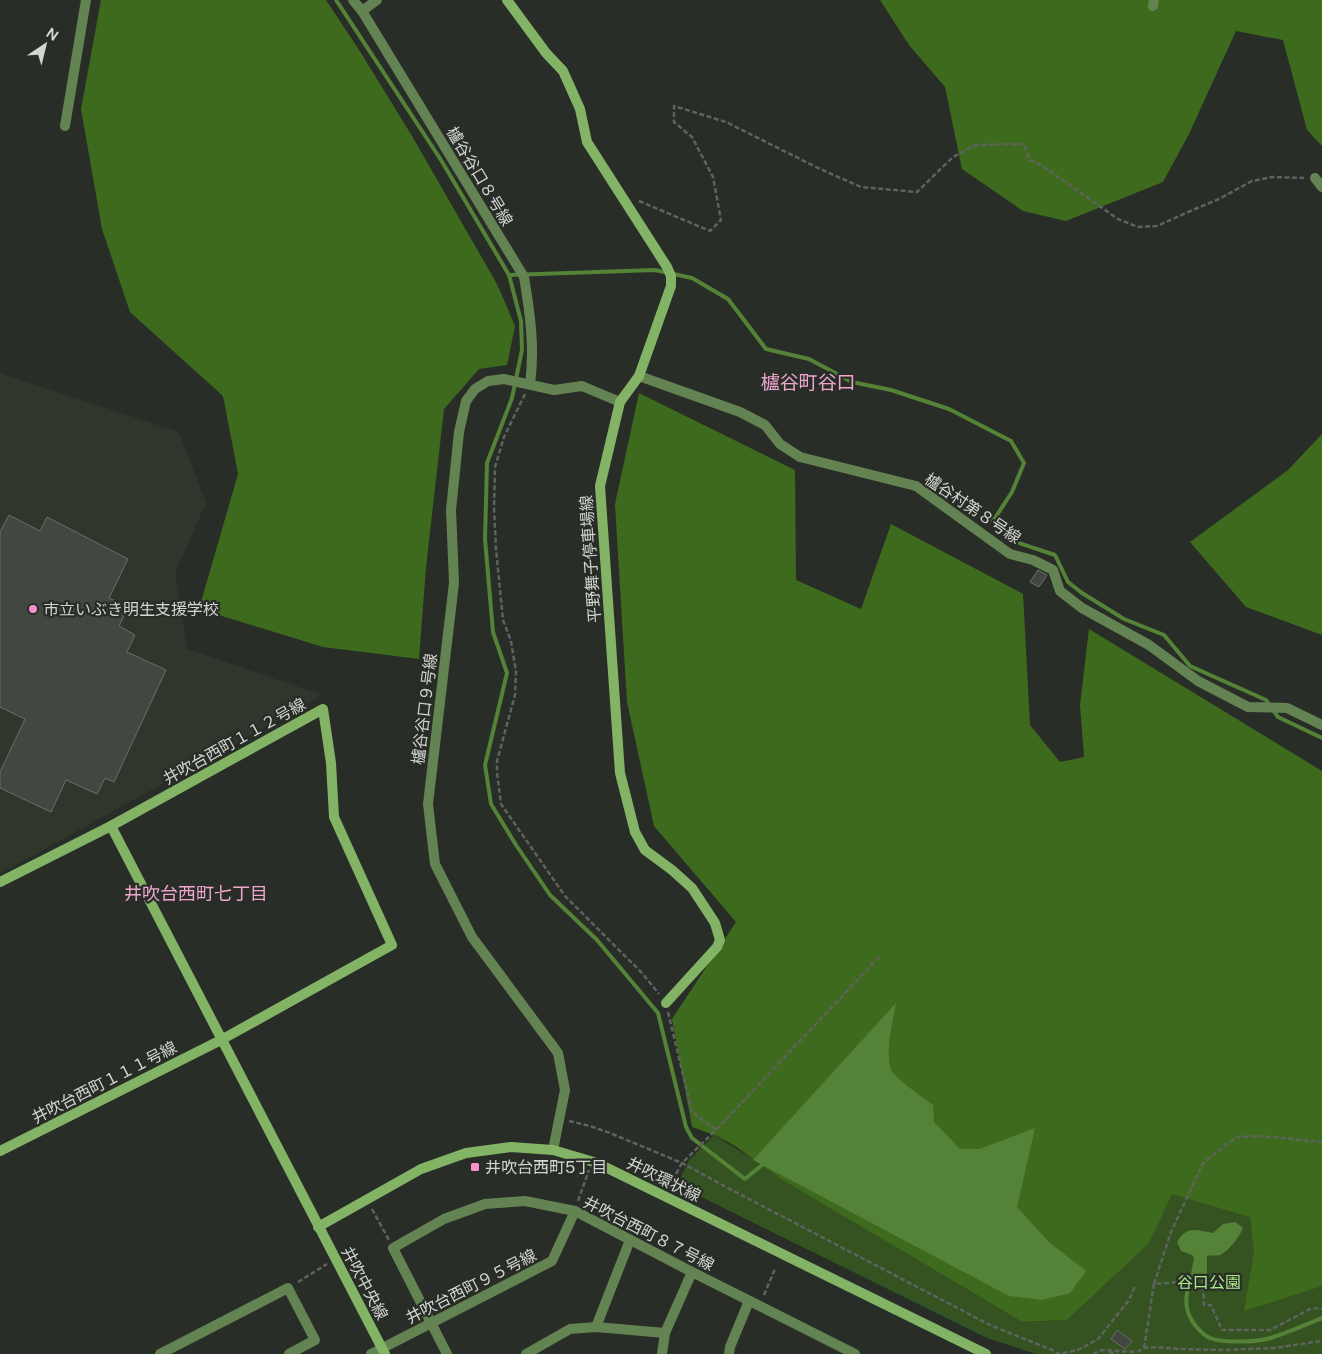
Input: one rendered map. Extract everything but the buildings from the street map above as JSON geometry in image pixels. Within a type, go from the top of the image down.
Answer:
[{"type":"street","points":[[65,126],[86,0]]},
{"type":"street","name":"櫨谷谷口８号線","points":[[353,0],[362,11],[524,277],[532,326],[533,366],[525,383]]},
{"type":"street","points":[[362,11],[377,0]]},
{"type":"street","name":"平野舞子停車場線","points":[[507,0],[546,53],[563,70],[580,108],[587,142],[669,272],[671,286],[639,376],[620,402],[600,486],[620,773],[635,832],[645,850],[692,888],[715,923],[720,940],[717,947],[666,1003]]},
{"type":"street","points":[[1315,178],[1322,187]]},
{"type":"street","name":"櫨谷村第８号線","points":[[639,376],[740,412],[765,425],[780,444],[800,458],[916,486],[1010,554],[1033,560],[1053,570],[1060,591],[1082,608],[1149,645],[1198,681],[1248,707],[1287,708],[1322,725]]},
{"type":"street","name":"櫨谷谷口９号線","points":[[553,1150],[565,1090],[558,1053],[472,937],[435,864],[428,804],[454,583],[452,510],[459,432],[466,401],[474,389],[488,380],[507,379],[554,390],[582,386],[620,402]]},
{"type":"street","name":"井吹台西町１１２号線","points":[[110,826],[323,709],[334,817],[392,945],[221,1040]]},
{"type":"street","points":[[0,882],[110,826],[318,1226]]},
{"type":"street","name":"井吹台西町１１１号線","points":[[0,1151],[221,1040]]},
{"type":"street","name":"井吹環状線","points":[[318,1226],[421,1169],[466,1154],[511,1147],[553,1150],[592,1162],[986,1354]]},
{"type":"street","name":"井吹台西町８７号線","points":[[393,1248],[444,1219],[485,1204],[525,1201],[575,1211],[855,1354]]},
{"type":"street","name":"井吹台西町９５号線","points":[[372,1354],[383,1351],[431,1323],[552,1261],[575,1211]]},
{"type":"street","name":"井吹中央線","points":[[318,1226],[383,1351]]},
{"type":"street","points":[[596,1327],[630,1240]]},
{"type":"street","points":[[393,1248],[447,1354]]},
{"type":"street","points":[[662,1354],[665,1333],[692,1272]]},
{"type":"street","points":[[160,1354],[288,1288],[315,1340],[289,1354]]},
{"type":"street","points":[[729,1354],[730,1347],[749,1301]]},
{"type":"street","points":[[526,1354],[570,1329],[596,1327],[665,1333]]},
{"type":"path","points":[[637,200],[710,231],[722,220],[713,177],[692,137],[674,122],[674,106],[726,122],[860,187],[917,192],[953,156],[976,146],[1024,144],[1030,160],[1041,165],[1118,219],[1138,227],[1157,226],[1219,199],[1252,181],[1272,177],[1315,178]]},
{"type":"path","points":[[525,383],[504,437],[495,467],[496,558],[503,620],[516,672],[515,695],[497,762],[501,804],[565,896],[642,973],[666,1003],[692,1112],[716,1130]]},
{"type":"path","points":[[664,1196],[682,1163],[716,1130],[880,956]]},
{"type":"path","points":[[559,1119],[610,1133],[682,1163],[990,1324],[1058,1354],[1078,1350],[1098,1338],[1129,1300],[1135,1286]]},
{"type":"path","points":[[1144,1348],[1154,1284],[1171,1232],[1203,1163],[1238,1137],[1261,1136],[1322,1142]]},
{"type":"path","points":[[575,1211],[592,1162]]},
{"type":"path","points":[[367,1199],[393,1248]]},
{"type":"path","points":[[288,1288],[335,1259]]},
{"type":"path","points":[[760,1306],[775,1269]]},
{"type":"path","points":[[1154,1284],[1203,1280],[1204,1305],[1211,1305],[1222,1330],[1270,1330],[1312,1308],[1322,1308]]},
{"type":"path","points":[[1093,1354],[1101,1350],[1137,1352],[1144,1348],[1156,1347],[1224,1350],[1274,1348],[1322,1341]]},
{"type":"path","points":[[1101,1350],[1118,1354]]},
{"type":"shaded area","points":[[101,0],[326,0],[412,136],[497,284],[515,326],[507,365],[479,369],[444,409],[426,567],[419,659],[323,647],[199,609],[238,474],[223,396],[130,312],[102,229],[81,109]]},
{"type":"shaded area","points":[[880,0],[1322,0],[1322,146],[1307,130],[1283,40],[1236,31],[1189,134],[1163,182],[1066,221],[1023,211],[962,169],[945,87],[909,45]]},
{"type":"shaded area","points":[[0,373],[179,432],[206,503],[175,573],[187,649],[323,695],[0,874]]},
{"type":"shaded area","points":[[639,393],[795,470],[796,580],[861,609],[891,524],[1023,594],[1030,725],[1060,762],[1084,757],[1080,705],[1089,629],[1322,771],[1322,1286],[1244,1311],[1254,1253],[1250,1217],[1172,1194],[1149,1243],[1067,1320],[1022,1322],[783,1180],[735,1146],[717,1136],[692,1127],[672,1019],[736,922],[654,826],[627,702],[615,504]]},
{"type":"shaded area","points":[[1322,434],[1322,635],[1246,607],[1190,542],[1288,470]]},
{"type":"shaded area","points":[[896,1003],[889,1046],[891,1070],[903,1083],[933,1105],[934,1122],[960,1149],[979,1149],[1035,1128],[1017,1207],[1050,1243],[1086,1271],[1070,1293],[1042,1300],[1009,1296],[753,1160]]},
{"type":"shaded area","points":[[1235,1222],[1243,1228],[1227,1251],[1218,1255],[1207,1256],[1207,1277],[1190,1279],[1194,1258],[1192,1255],[1181,1251],[1177,1242],[1184,1233],[1192,1230],[1213,1233],[1223,1224]]},
{"type":"green space","name":"谷口公園","points":[[714,1135],[1022,1322],[1067,1320],[1177,1178],[1262,1207],[1322,1267],[1322,1354],[1036,1354],[987,1338],[677,1185],[689,1160]]},
{"type":"waterway","points":[[336,0],[441,160],[509,275],[521,321],[522,350],[512,398],[487,463],[485,539],[493,632],[507,673],[485,765],[491,804],[550,895],[597,940],[658,1013],[686,1127],[692,1138],[745,1179],[762,1165]]},
{"type":"waterway","points":[[509,275],[655,270],[692,278],[728,299],[766,349],[809,359],[852,382],[891,390],[949,409],[1011,441],[1024,463],[1012,492],[993,521],[1010,540],[1055,555],[1068,582],[1082,593],[1124,619],[1164,635],[1190,666],[1266,700],[1278,717],[1322,738]]},
{"type":"waterway","points":[[1193,1278],[1186,1298],[1187,1309],[1194,1324],[1207,1337],[1215,1340],[1238,1342],[1267,1339],[1322,1318]]},
{"type":"place","name":"市立いぶき明生支援学校","points":[[33,609]]},
{"type":"place","name":"井吹台西町5丁目","points":[[475,1167]]},
{"type":"district","name":"櫨谷町谷口","points":[[808,382]]},
{"type":"district","name":"井吹台西町七丁目","points":[[196,894]]}]
